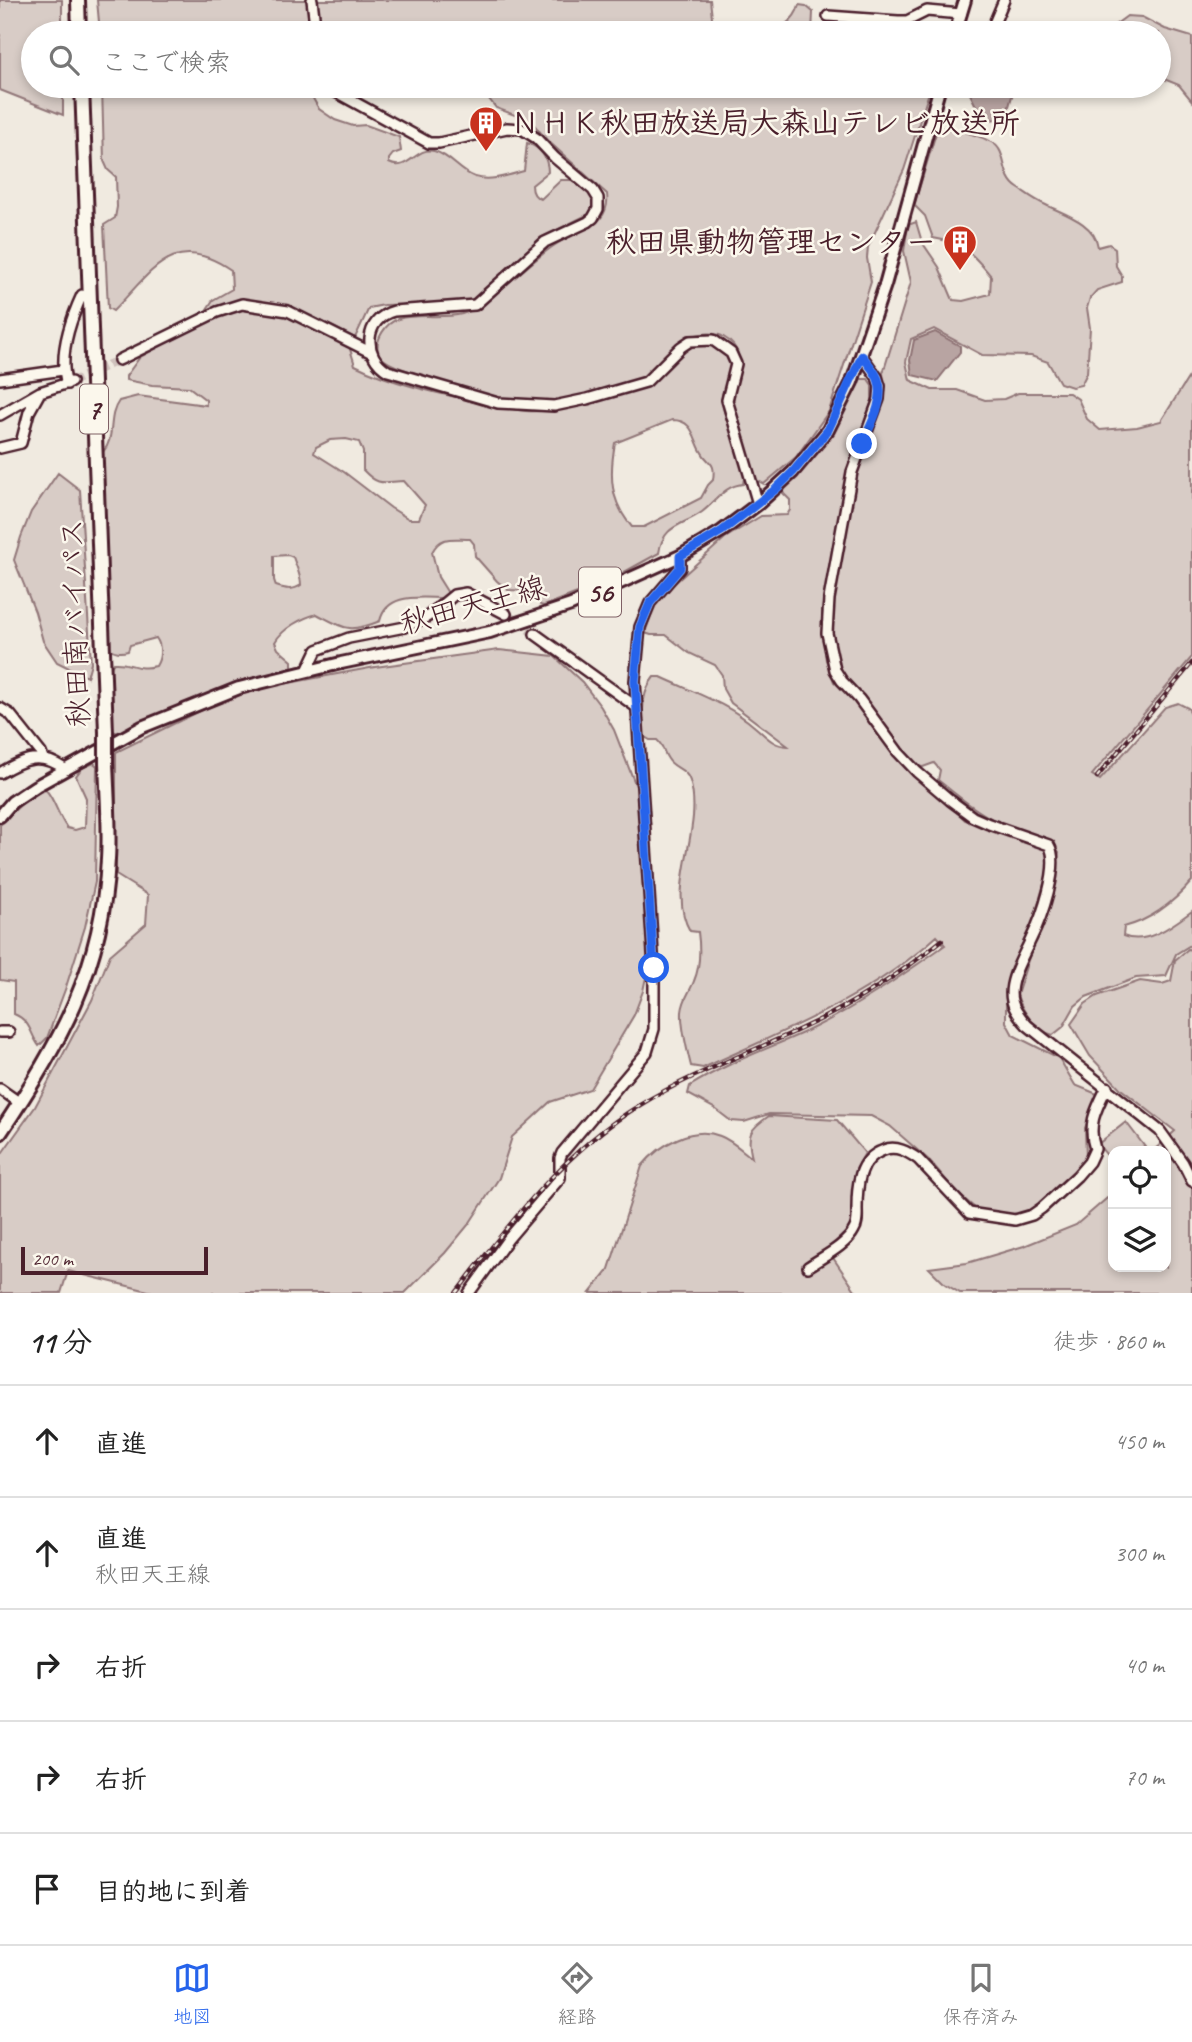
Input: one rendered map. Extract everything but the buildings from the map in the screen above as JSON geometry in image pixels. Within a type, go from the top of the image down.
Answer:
[{"type":"highway","points":[[78,0],[79,21]]},
{"type":"highway","name":"秋田南バイパス","points":[[0,1133],[54,1050],[84,983],[96,946],[108,858],[106,732],[82,98]]},
{"type":"main road","points":[[959,21],[965,0]]},
{"type":"main road","name":"秋田天王線","points":[[0,816],[12,802],[142,727],[239,688],[490,632],[571,605],[680,556],[722,531],[758,504],[793,472],[828,430],[862,356],[937,98]]},
{"type":"street","points":[[312,0],[315,21]]},
{"type":"street","points":[[995,21],[1004,0]]},
{"type":"street","points":[[828,16],[907,21],[927,11],[961,14]]},
{"type":"street","points":[[347,98],[429,143],[507,128],[522,129],[536,138],[555,159],[593,190],[599,203],[593,218],[545,242],[475,305],[394,311],[382,315],[371,328],[370,352],[375,361],[388,371],[486,401],[520,406],[554,406],[646,382],[690,341],[713,340],[731,353],[736,364],[727,400],[758,504]]},
{"type":"street","points":[[0,415],[40,392],[69,383],[62,370],[66,345],[82,295]]},
{"type":"street","points":[[119,360],[217,312],[242,304],[288,311],[370,352]]},
{"type":"street","points":[[862,356],[877,377],[880,386],[879,399],[852,472],[829,599],[827,633],[835,670],[898,752],[933,786],[974,817],[1049,845],[1053,853],[1050,884],[1033,936],[1020,962],[1011,1000],[1027,1025],[1160,1131],[1183,1163],[1192,1181]]},
{"type":"street","points":[[0,379],[62,370]]},
{"type":"street","points":[[0,449],[21,443],[29,412],[40,392]]},
{"type":"street","points":[[469,1293],[508,1239],[560,1178],[559,1158],[562,1153],[647,1052],[654,1029],[654,968],[635,681],[640,627],[650,603],[680,568],[680,556]]},
{"type":"street","points":[[307,671],[317,650],[349,638],[405,627],[427,617],[454,595],[466,593],[506,614]]},
{"type":"street","points":[[535,634],[635,706]]},
{"type":"street","points":[[0,708],[10,714],[43,758]]},
{"type":"street","points":[[0,773],[17,763],[43,758],[65,769]]},
{"type":"street","points":[[808,1267],[847,1239],[855,1229],[861,1171],[868,1160],[889,1148],[909,1153],[918,1159],[970,1213],[982,1217],[1016,1220],[1032,1215],[1061,1191],[1089,1162],[1095,1150],[1090,1124],[1107,1087]]},
{"type":"street","points":[[0,1088],[20,1103]]},
{"type":"shaded area","points":[[0,0],[62,0],[62,21],[21,21],[21,98],[63,98],[63,115],[0,90]]},
{"type":"shaded area","points":[[97,0],[307,0],[310,12],[310,21],[99,21]]},
{"type":"shaded area","points":[[315,0],[710,0],[712,21],[318,21]]},
{"type":"shaded area","points":[[799,5],[806,6],[813,12],[813,21],[789,21]]},
{"type":"shaded area","points":[[1127,16],[1142,17],[1150,21],[1120,21]]},
{"type":"shaded area","points":[[1171,31],[1192,37],[1192,101],[1179,85],[1171,82]]},
{"type":"shaded area","points":[[102,98],[313,98],[319,109],[335,120],[353,126],[366,125],[399,137],[401,151],[393,154],[389,163],[402,165],[428,150],[445,156],[470,175],[494,178],[524,171],[527,143],[539,150],[548,167],[548,172],[532,185],[537,197],[541,199],[561,180],[573,180],[584,184],[594,197],[595,204],[589,214],[540,238],[478,298],[464,303],[384,305],[369,308],[355,338],[304,314],[265,302],[245,301],[207,309],[213,300],[232,289],[231,270],[211,259],[194,254],[178,255],[165,261],[152,270],[113,311],[108,308],[104,225],[115,218],[117,207],[116,177],[108,170],[104,161]]},
{"type":"shaded area","points":[[488,98],[927,98],[904,170],[868,247],[871,282],[829,411],[796,457],[764,484],[755,479],[734,408],[739,361],[737,352],[732,344],[720,335],[701,334],[681,341],[655,368],[635,382],[545,402],[522,403],[490,398],[400,368],[381,357],[378,352],[380,337],[394,321],[414,316],[462,314],[472,310],[555,245],[597,222],[605,210],[607,194],[547,140],[531,121],[496,108]]},
{"type":"shaded area","points":[[972,98],[1011,98],[1002,119],[983,120]]},
{"type":"shaded area","points":[[942,128],[981,137],[998,147],[1012,183],[1035,199],[1085,226],[1096,239],[1098,247],[1109,244],[1115,248],[1116,266],[1122,276],[1122,282],[1097,290],[1090,298],[1087,308],[1090,328],[1087,373],[1081,385],[1072,387],[1060,383],[1048,362],[1031,356],[982,355],[934,329],[911,339],[906,362],[910,380],[932,390],[957,390],[985,400],[1004,399],[1018,393],[1069,393],[1078,399],[1087,419],[1100,430],[1137,427],[1161,421],[1192,372],[1192,657],[1092,775],[1100,780],[1165,707],[1178,703],[1188,708],[1192,715],[1192,881],[1161,909],[1124,927],[1123,936],[1150,936],[1168,928],[1192,911],[1192,944],[1176,954],[1166,976],[1136,978],[1086,997],[1075,1006],[1063,1027],[1053,1035],[1030,1020],[1017,995],[1055,875],[1059,852],[1036,835],[996,820],[968,804],[938,780],[940,770],[934,763],[923,767],[914,766],[862,696],[843,677],[836,662],[831,639],[836,579],[857,468],[885,391],[883,373],[911,282],[904,251],[908,225],[916,222],[922,242],[939,267],[953,300],[963,301],[990,294],[991,276],[960,246],[933,238],[925,216],[914,205],[936,133]]},
{"type":"shaded area","points":[[245,308],[297,318],[349,346],[355,365],[370,372],[435,392],[526,411],[560,409],[637,390],[652,382],[694,346],[704,343],[713,345],[723,352],[733,366],[722,397],[726,419],[743,461],[743,484],[725,491],[695,517],[669,531],[661,543],[659,553],[608,581],[544,606],[540,605],[531,591],[508,590],[497,581],[475,556],[474,544],[470,539],[443,540],[432,552],[438,577],[448,593],[443,598],[397,601],[384,612],[380,621],[360,627],[340,626],[317,614],[305,618],[288,628],[275,642],[278,649],[292,661],[292,666],[286,671],[201,698],[120,734],[113,731],[110,668],[114,663],[144,668],[156,666],[160,648],[156,638],[130,645],[125,652],[108,648],[103,452],[109,440],[113,414],[119,401],[138,396],[206,405],[206,400],[189,387],[152,385],[126,380],[126,376],[140,357],[225,311]],"holes":[[[672,420],[684,423],[691,430],[712,466],[713,480],[701,498],[644,527],[632,527],[615,498],[612,477],[615,443]],[[330,440],[359,442],[363,452],[363,470],[373,479],[382,482],[404,481],[425,505],[419,519],[409,519],[391,508],[314,453],[316,447]],[[274,556],[293,557],[301,585],[289,589],[276,586]]]},
{"type":"shaded area","points":[[935,332],[960,346],[960,352],[937,381],[912,375],[910,360],[914,340]]},
{"type":"shaded area","points":[[861,379],[868,379],[872,385],[872,401],[848,468],[822,609],[826,660],[834,682],[852,697],[894,753],[965,820],[1045,849],[1049,855],[1049,866],[1030,933],[1013,970],[1006,995],[1006,1022],[1013,1035],[1059,1058],[1075,1085],[1097,1094],[1085,1128],[1086,1158],[1050,1197],[1034,1210],[1010,1217],[975,1208],[956,1192],[931,1162],[890,1126],[871,1116],[769,1114],[744,1122],[731,1121],[688,1094],[690,1086],[718,1070],[843,1012],[945,945],[937,936],[883,977],[825,1011],[703,1068],[691,1066],[683,1031],[682,1012],[696,975],[699,944],[698,932],[690,931],[683,914],[682,896],[693,819],[693,799],[686,773],[671,762],[657,740],[643,736],[646,690],[654,677],[661,677],[722,705],[774,742],[788,746],[731,703],[723,689],[722,675],[715,665],[689,653],[666,635],[645,633],[655,603],[725,538],[761,516],[787,515],[790,500],[783,493],[786,487],[826,440]]},
{"type":"shaded area","points":[[58,473],[80,490],[91,663],[87,677],[57,662],[43,641],[35,612],[14,560],[31,512]]},
{"type":"shaded area","points":[[499,650],[554,656],[582,682],[614,730],[650,822],[655,917],[643,991],[634,1015],[590,1089],[550,1102],[512,1137],[499,1178],[469,1224],[445,1253],[405,1293],[156,1293],[68,1271],[61,1293],[0,1293],[0,1156],[35,1107],[92,1000],[110,955],[146,924],[148,895],[116,875],[116,752],[206,708],[267,687],[375,667]]},
{"type":"shaded area","points":[[94,763],[97,766],[95,882],[85,927],[66,987],[47,1038],[39,1046],[27,1024],[14,1014],[14,982],[0,980],[0,825],[27,800],[46,790],[67,828],[75,830],[85,827],[86,798],[76,776],[82,768]]},
{"type":"shaded area","points":[[1188,949],[1192,950],[1192,1293],[960,1293],[945,1284],[929,1268],[967,1263],[1024,1246],[1076,1225],[1108,1197],[1108,1272],[1171,1272],[1171,1146],[1158,1146],[1175,1131],[1121,1089],[1090,1056],[1071,1024],[1085,1004],[1097,996],[1140,981],[1162,984],[1171,981],[1175,960]]},
{"type":"shaded area","points":[[769,1116],[837,1120],[865,1153],[856,1169],[852,1227],[827,1249],[857,1293],[590,1293],[609,1269],[642,1166],[649,1158],[677,1139],[709,1133],[724,1138],[752,1158],[749,1143],[751,1133]]},
{"type":"shaded area","points":[[1126,1122],[1144,1146],[1108,1146],[1108,1157],[1098,1144]]},
{"type":"tunnel","points":[[71,382],[119,360]]},
{"type":"tunnel","points":[[506,614],[535,634]]},
{"type":"railway","points":[[1097,777],[1192,663]]},
{"type":"railway","points":[[456,1293],[539,1190],[586,1144],[612,1124],[677,1084],[833,1013],[907,967],[942,940]]},
{"type":"place","name":"ＮＨＫ秋田放送局大森山テレビ放送所","points":[[486,153]]},
{"type":"place","name":"秋田県動物管理センター","points":[[960,272]]},
{"type":"route","points":[[654,968],[643,771],[635,706],[640,627],[650,603],[680,568],[680,556],[722,531],[776,489],[828,430],[862,356],[880,386],[875,414],[862,444]]}]
